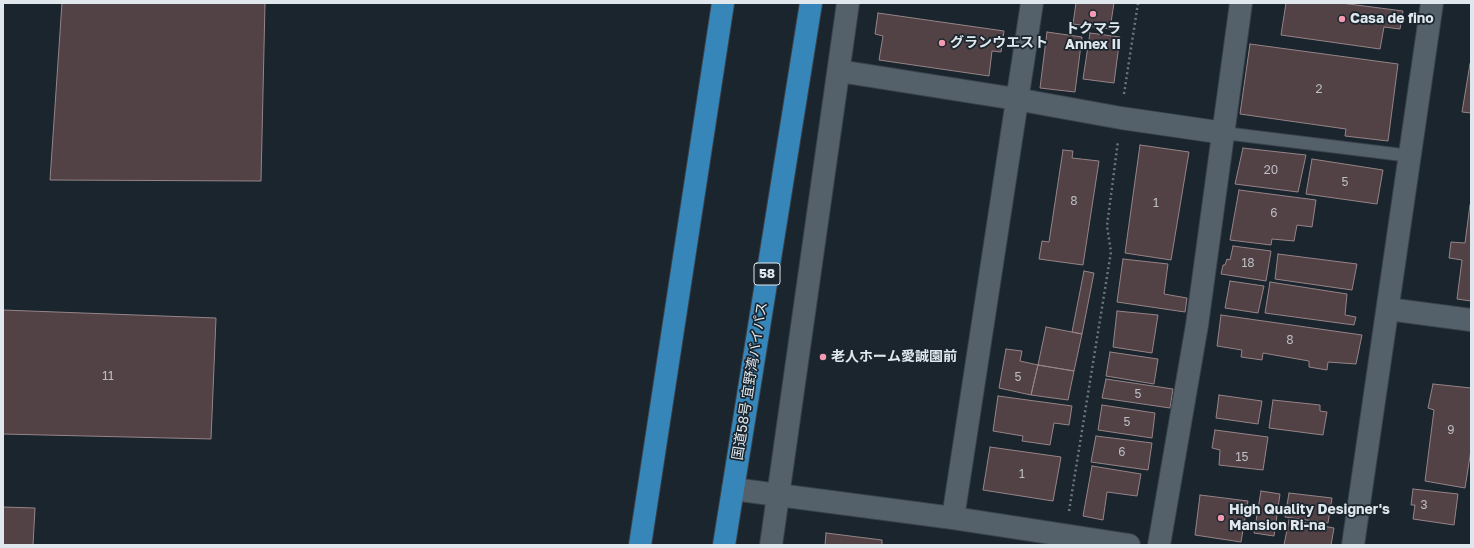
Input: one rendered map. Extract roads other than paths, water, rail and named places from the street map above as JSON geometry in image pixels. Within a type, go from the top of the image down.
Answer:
[{"type":"highway","points":[[640,545],[723,3]]},
{"type":"highway","name":"国道58号 宜野湾バイパス","points":[[724,545],[811,3]]},
{"type":"street","points":[[771,545],[777,494],[848,3]]},
{"type":"street","points":[[953,518],[1016,99],[1032,3]]},
{"type":"street","points":[[1159,545],[1197,325],[1241,3]]},
{"type":"street","points":[[1353,545],[1411,156],[1432,3]]},
{"type":"street","points":[[839,71],[1016,99],[1121,118],[1224,133]]},
{"type":"street","points":[[1388,308],[1471,320]]},
{"type":"street","points":[[733,489],[953,518],[1129,545]]},
{"type":"lane","points":[[1224,133],[1411,156]]},
{"type":"place","name":"トクマラ Annex II","points":[[1093,14]]},
{"type":"place","name":"Casa de fino","points":[[1342,19]]},
{"type":"place","name":"グランウエスト","points":[[942,43]]},
{"type":"place","name":"老人ホーム愛誠園前","points":[[823,357]]},
{"type":"place","name":"High Quality Designer's Mansion Ri-na","points":[[1221,518]]}]
